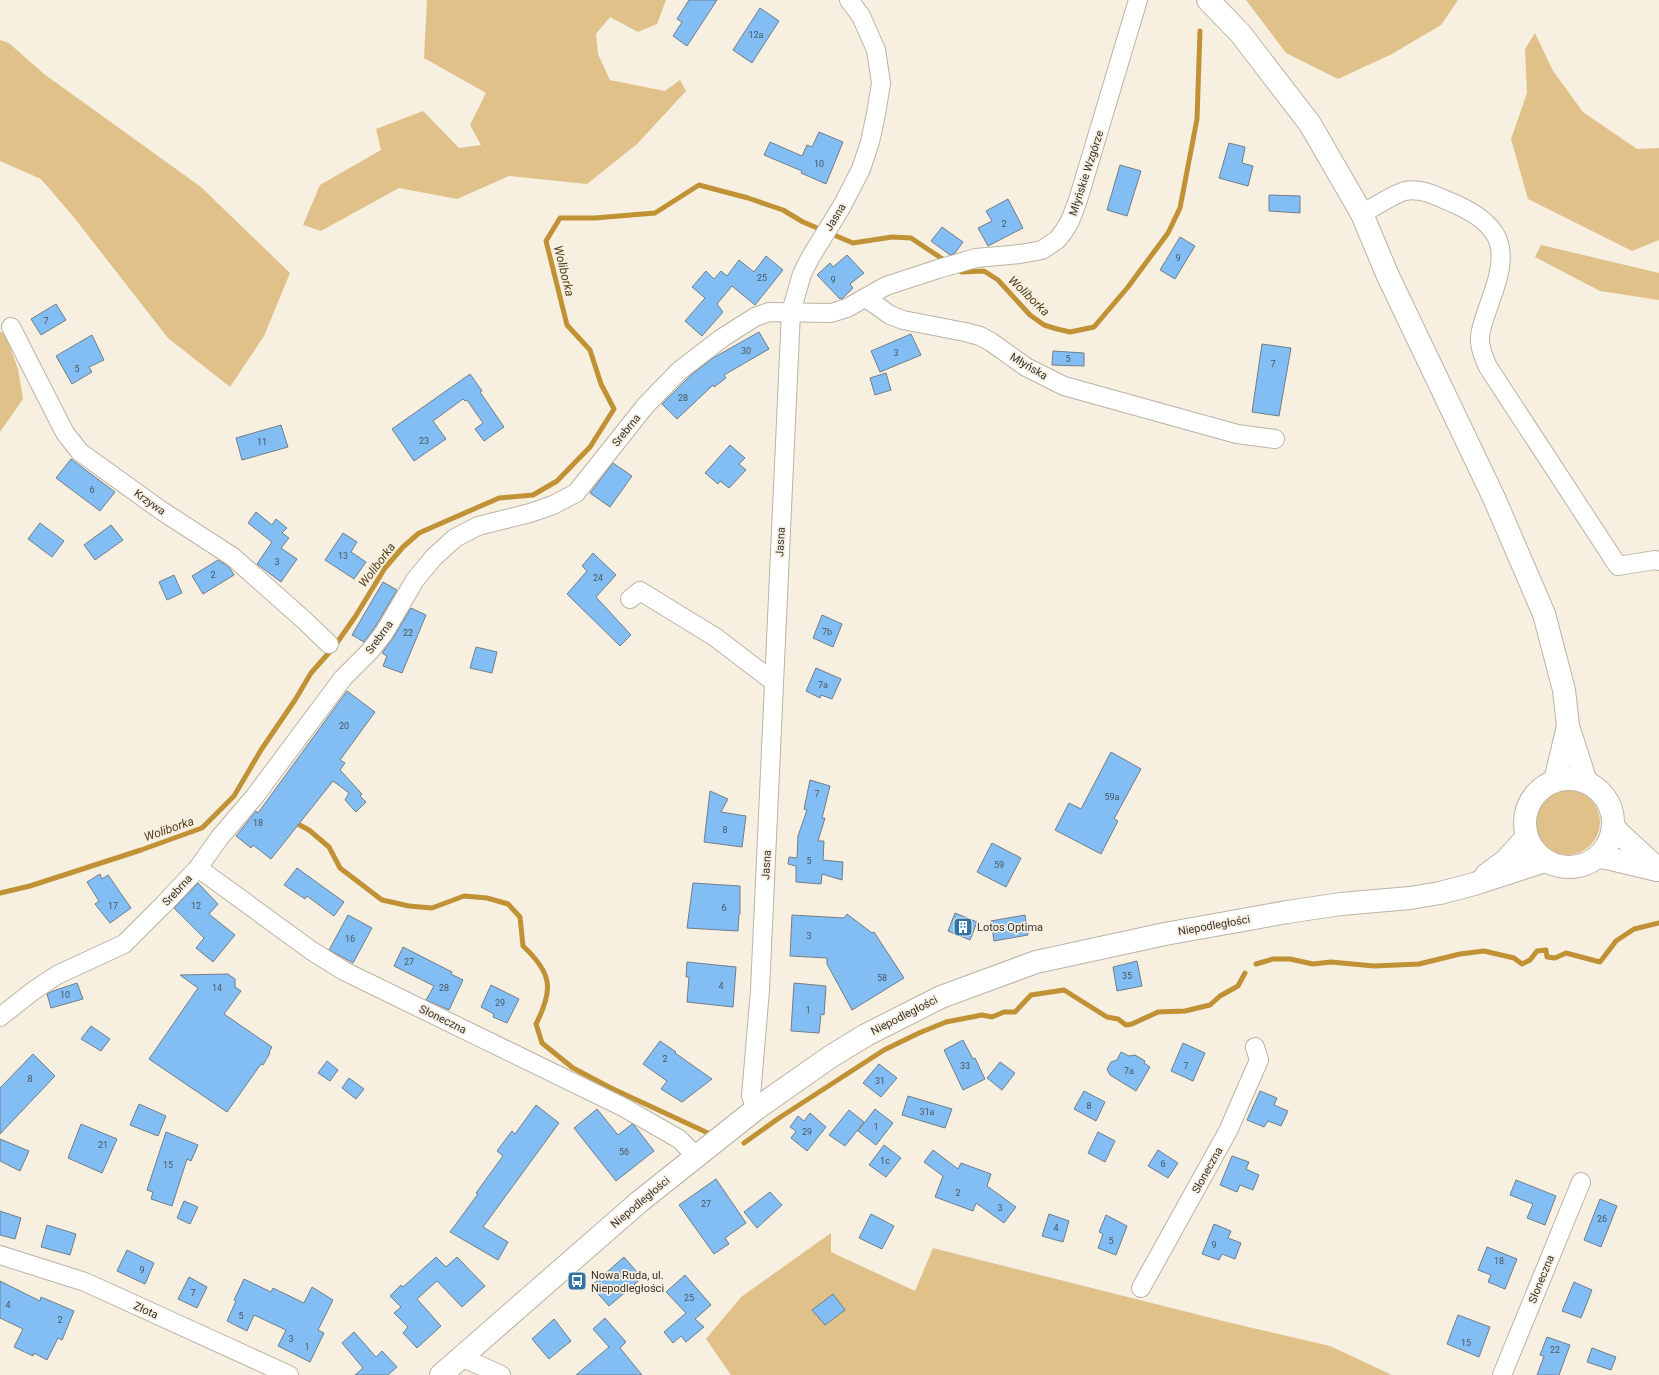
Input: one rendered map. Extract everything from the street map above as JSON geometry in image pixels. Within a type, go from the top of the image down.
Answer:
[{"type":"main road","points":[[1208,0],[1240,32],[1310,124],[1362,214],[1388,276],[1494,498],[1544,614],[1564,690],[1568,726],[1586,782]]},
{"type":"main road","points":[[1555,781],[1568,726]]},
{"type":"main road","points":[[1565,779],[1586,782],[1597,789],[1606,799],[1612,812],[1613,825],[1611,837],[1606,848],[1598,857],[1588,863],[1578,867],[1566,868],[1555,866],[1545,861],[1531,846],[1524,824],[1526,810],[1532,798],[1542,788],[1555,781],[1565,779]]},
{"type":"main road","points":[[1613,825],[1619,833],[1659,870]]},
{"type":"main road","name":"Niepodległości","points":[[1474,884],[1506,860],[1527,837]]},
{"type":"main road","points":[[1598,857],[1659,870]]},
{"type":"main road","name":"Niepodległości","points":[[441,1375],[639,1202],[756,1109],[830,1057],[866,1035],[940,997],[1036,962],[1165,934],[1287,912],[1341,904],[1410,898],[1440,893],[1474,884],[1545,861]]},
{"type":"street","name":"Jasna","points":[[756,1109],[751,1096],[760,990],[791,312],[802,274],[819,242],[833,222],[852,188],[860,169],[870,142],[881,83],[876,50],[861,16],[849,0]]},
{"type":"street","name":"Młyńskie Wzgórze","points":[[866,298],[886,286],[963,261],[1042,250],[1057,240],[1070,221],[1083,185],[1138,0]]},
{"type":"street","points":[[1362,214],[1405,190],[1415,190],[1428,193],[1467,210],[1479,217],[1492,230],[1500,245],[1502,263],[1499,278],[1482,324],[1480,338],[1482,353],[1488,367],[1618,566],[1655,560],[1659,561]]},
{"type":"street","points":[[791,312],[831,313],[847,308],[866,298]]},
{"type":"street","name":"Młyńska","points":[[866,298],[890,315],[903,320],[980,336],[1026,367],[1064,386],[1237,434],[1275,439]]},
{"type":"street","name":"Srebrna","points":[[0,1017],[33,991],[57,975],[103,955],[128,941],[198,868],[220,837],[255,796],[343,678],[370,651],[384,633],[415,580],[434,557],[455,538],[478,526],[530,513],[553,505],[576,493],[646,405],[679,371],[722,338],[755,317],[768,312],[791,312]]},
{"type":"street","name":"Krzywa","points":[[11,327],[65,433],[80,452],[162,511],[233,557],[329,644]]},
{"type":"street","points":[[630,599],[640,591],[715,637],[774,682]]},
{"type":"street","name":"Słoneczna","points":[[198,868],[312,950],[344,971],[622,1107],[679,1139],[696,1156]]},
{"type":"street","name":"Słoneczna","points":[[1141,1288],[1228,1131],[1259,1060],[1255,1047]]},
{"type":"street","name":"Słoneczna","points":[[1502,1375],[1581,1182]]},
{"type":"street","name":"Złota","points":[[0,1255],[85,1282],[289,1375]]},
{"type":"street","points":[[461,1357],[501,1375]]},
{"type":"shaded area","points":[[427,0],[666,0],[657,24],[638,32],[610,17],[596,34],[598,54],[610,80],[665,91],[680,80],[686,91],[637,144],[587,184],[509,176],[457,199],[399,188],[321,231],[303,225],[320,185],[381,150],[376,129],[423,111],[459,148],[481,145],[470,125],[486,93],[424,58]]},
{"type":"shaded area","points":[[1246,0],[1458,0],[1441,25],[1392,54],[1338,79],[1286,53]]},
{"type":"shaded area","points":[[1535,33],[1553,71],[1583,112],[1637,149],[1659,148],[1659,240],[1632,251],[1528,199],[1511,139],[1527,93],[1525,49]]},
{"type":"shaded area","points":[[0,40],[9,43],[44,74],[201,187],[290,273],[264,336],[230,387],[168,338],[72,215],[41,179],[0,161]]},
{"type":"shaded area","points":[[1541,245],[1659,273],[1659,300],[1600,291],[1535,257]]},
{"type":"shaded area","points":[[0,332],[5,333],[18,369],[23,399],[0,432]]},
{"type":"shaded area","points":[[1567,789],[1580,792],[1590,799],[1597,809],[1600,822],[1597,835],[1590,845],[1580,852],[1567,855],[1554,852],[1544,845],[1537,835],[1534,822],[1537,809],[1544,799],[1554,792]]},
{"type":"shaded area","points":[[831,1233],[831,1252],[915,1291],[933,1248],[1223,1321],[1330,1346],[1392,1375],[731,1375],[706,1339],[741,1297]]},
{"type":"building","points":[[689,0],[717,0],[687,46],[673,36],[682,22],[677,19]]},
{"type":"building","points":[[760,8],[779,21],[752,63],[733,50]]},
{"type":"building","points":[[819,132],[843,142],[826,184],[801,173],[802,171],[764,155],[770,142],[802,156],[807,145],[812,147]]},
{"type":"building","points":[[1229,143],[1245,147],[1242,163],[1253,166],[1248,186],[1219,178]]},
{"type":"building","points":[[1120,165],[1141,171],[1127,216],[1107,210]]},
{"type":"building","points":[[1269,195],[1300,196],[1300,213],[1269,211]]},
{"type":"building","points":[[1008,199],[1023,228],[988,246],[978,228],[992,221],[986,211]]},
{"type":"building","points":[[942,227],[963,242],[955,253],[950,255],[931,241]]},
{"type":"building","points":[[1180,237],[1195,246],[1175,279],[1160,270]]},
{"type":"building","points":[[847,255],[864,273],[850,284],[853,288],[840,299],[817,275],[830,263],[833,267]]},
{"type":"building","points":[[766,256],[783,270],[755,305],[732,286],[717,304],[723,312],[702,336],[685,321],[705,298],[692,287],[706,271],[714,279],[721,271],[727,276],[739,260],[754,272]]},
{"type":"building","points":[[56,304],[66,320],[41,335],[31,319]]},
{"type":"building","points":[[759,332],[769,349],[724,375],[726,378],[714,387],[713,385],[677,419],[662,404],[692,374],[713,358]]},
{"type":"building","points":[[911,334],[921,355],[880,372],[871,351]]},
{"type":"building","points":[[92,335],[104,360],[89,367],[92,372],[72,384],[56,356]]},
{"type":"building","points":[[1262,344],[1291,348],[1279,416],[1252,412]]},
{"type":"building","points":[[1053,351],[1084,353],[1084,366],[1052,365]]},
{"type":"building","points":[[886,373],[891,390],[875,395],[870,378]]},
{"type":"building","points":[[470,374],[482,391],[480,392],[504,427],[484,441],[475,429],[483,423],[467,400],[465,401],[463,399],[433,421],[446,439],[414,461],[392,429]]},
{"type":"building","points":[[281,425],[288,447],[242,460],[236,438]]},
{"type":"building","points":[[730,445],[745,458],[739,464],[746,470],[729,488],[720,481],[718,484],[705,473]]},
{"type":"building","points":[[71,459],[115,492],[100,511],[56,478]]},
{"type":"building","points":[[613,463],[632,476],[610,507],[590,493]]},
{"type":"building","points":[[256,512],[272,525],[276,519],[287,528],[282,533],[289,538],[281,548],[297,559],[281,582],[257,564],[272,542],[248,523]]},
{"type":"building","points":[[40,523],[64,541],[52,557],[28,539]]},
{"type":"building","points":[[111,525],[123,540],[95,560],[84,545]]},
{"type":"building","points":[[343,533],[357,542],[351,552],[366,562],[354,579],[325,560]]},
{"type":"building","points":[[593,553],[616,575],[596,597],[631,635],[620,646],[567,594],[587,571],[582,566]]},
{"type":"building","points":[[218,560],[229,567],[234,575],[203,594],[192,576]]},
{"type":"building","points":[[174,575],[182,593],[167,600],[159,582]]},
{"type":"building","points":[[383,582],[397,590],[375,627],[364,642],[352,635]]},
{"type":"building","points":[[411,608],[426,615],[402,673],[383,666],[387,656],[382,653]]},
{"type":"building","points":[[822,615],[842,624],[833,647],[813,638]]},
{"type":"building","points":[[476,647],[497,652],[492,673],[470,668]]},
{"type":"building","points":[[816,668],[841,679],[832,699],[821,695],[820,698],[806,691]]},
{"type":"building","points":[[347,691],[375,712],[340,760],[345,763],[340,770],[362,794],[360,796],[366,802],[356,812],[345,800],[349,793],[333,781],[271,859],[253,845],[251,848],[236,836],[256,811],[258,813]]},
{"type":"building","points":[[1111,752],[1141,769],[1114,819],[1118,821],[1101,854],[1055,830],[1069,803],[1081,809]]},
{"type":"building","points":[[810,780],[830,786],[822,818],[825,818],[818,841],[824,841],[823,860],[843,862],[842,880],[822,874],[821,884],[796,882],[796,866],[788,864],[789,857],[797,858],[798,836],[807,810],[804,809]]},
{"type":"building","points":[[710,791],[728,799],[721,812],[746,816],[742,847],[704,842]]},
{"type":"building","points":[[992,843],[1021,858],[1006,887],[977,872]]},
{"type":"building","points":[[297,868],[344,902],[334,916],[307,896],[305,899],[284,885]]},
{"type":"building","points":[[100,874],[102,879],[108,875],[131,908],[110,923],[95,904],[99,901],[87,882]]},
{"type":"building","points":[[198,883],[218,904],[209,914],[235,935],[213,962],[196,948],[204,938],[174,908]]},
{"type":"building","points":[[693,883],[740,886],[740,914],[738,931],[687,928]]},
{"type":"building","name":"Lotos Optima","points":[[955,913],[977,922],[970,940],[948,931]]},
{"type":"building","points":[[847,914],[872,933],[874,932],[904,978],[852,1010],[827,964],[827,958],[790,956],[792,915],[844,918]]},
{"type":"building","points":[[348,915],[372,928],[353,963],[329,950]]},
{"type":"building","points":[[1025,915],[1028,935],[994,941],[991,921]]},
{"type":"building","points":[[403,947],[452,972],[451,974],[463,980],[449,1010],[426,1000],[434,986],[394,966]]},
{"type":"building","points":[[1137,961],[1142,986],[1117,991],[1113,967]]},
{"type":"building","points":[[687,962],[736,967],[733,1007],[687,1002],[689,977],[686,977]]},
{"type":"building","points":[[228,974],[235,979],[235,987],[241,991],[224,1014],[272,1047],[263,1065],[261,1064],[227,1112],[149,1059],[198,988],[180,975]]},
{"type":"building","points":[[77,983],[83,999],[51,1008],[47,994]]},
{"type":"building","points":[[794,983],[826,986],[824,1015],[821,1014],[819,1033],[791,1031]]},
{"type":"building","points":[[491,985],[519,999],[507,1023],[493,1017],[494,1014],[481,1007]]},
{"type":"building","points":[[91,1026],[110,1039],[101,1051],[81,1039]]},
{"type":"building","points":[[963,1040],[973,1059],[975,1058],[985,1079],[963,1090],[944,1050]]},
{"type":"building","points":[[660,1041],[712,1079],[682,1102],[661,1089],[667,1081],[643,1064]]},
{"type":"building","points":[[1183,1043],[1205,1053],[1193,1081],[1171,1071]]},
{"type":"building","points":[[1121,1052],[1129,1056],[1135,1055],[1145,1061],[1144,1063],[1150,1067],[1136,1091],[1110,1075],[1107,1069],[1111,1062],[1117,1060]]},
{"type":"building","points":[[33,1054],[55,1076],[0,1134],[0,1088]]},
{"type":"building","points":[[327,1061],[338,1070],[330,1081],[318,1073]]},
{"type":"building","points":[[1000,1062],[1015,1073],[1002,1090],[987,1078]]},
{"type":"building","points":[[879,1064],[897,1078],[881,1097],[863,1083]]},
{"type":"building","points":[[349,1078],[364,1089],[356,1099],[342,1088]]},
{"type":"building","points":[[1084,1091],[1105,1102],[1096,1121],[1074,1109]]},
{"type":"building","points":[[1260,1091],[1277,1098],[1274,1105],[1288,1111],[1281,1126],[1268,1121],[1264,1127],[1247,1120]]},
{"type":"building","points":[[908,1096],[952,1109],[945,1128],[902,1115]]},
{"type":"building","points":[[139,1104],[166,1116],[158,1136],[130,1125]]},
{"type":"building","points":[[536,1105],[559,1123],[483,1227],[508,1242],[498,1260],[450,1232],[478,1194],[476,1193],[503,1156],[497,1151],[512,1131],[515,1134]]},
{"type":"building","points":[[597,1109],[618,1135],[632,1124],[634,1125],[654,1151],[616,1181],[574,1128]]},
{"type":"building","points":[[875,1109],[893,1123],[876,1145],[858,1131]]},
{"type":"building","points":[[849,1110],[864,1122],[845,1146],[829,1135]]},
{"type":"building","points":[[810,1113],[826,1127],[807,1151],[791,1138],[796,1131],[790,1127],[798,1116],[804,1121]]},
{"type":"building","points":[[81,1124],[117,1139],[102,1173],[68,1158]]},
{"type":"building","points":[[166,1132],[198,1145],[191,1161],[187,1159],[172,1206],[151,1199],[153,1192],[147,1190]]},
{"type":"building","points":[[1098,1132],[1115,1141],[1105,1162],[1088,1153]]},
{"type":"building","points":[[0,1139],[29,1151],[20,1171],[0,1161]]},
{"type":"building","points":[[884,1145],[901,1158],[886,1177],[869,1165]]},
{"type":"building","points":[[933,1150],[958,1169],[961,1163],[991,1174],[987,1186],[1016,1207],[1004,1223],[976,1203],[973,1211],[935,1197],[943,1176],[924,1162]]},
{"type":"building","points":[[1158,1150],[1178,1163],[1168,1178],[1148,1166]]},
{"type":"building","points":[[1232,1156],[1249,1162],[1246,1169],[1259,1175],[1253,1190],[1240,1185],[1237,1192],[1220,1185]]},
{"type":"building","points":[[716,1179],[746,1223],[725,1238],[729,1244],[714,1254],[679,1205]]},
{"type":"building","points":[[1516,1180],[1556,1196],[1545,1225],[1527,1218],[1533,1204],[1510,1195]]},
{"type":"building","points":[[770,1192],[782,1205],[757,1228],[744,1212]]},
{"type":"building","points":[[1600,1199],[1617,1206],[1601,1247],[1584,1240]]},
{"type":"building","points":[[184,1201],[198,1207],[190,1224],[177,1218]]},
{"type":"building","points":[[0,1211],[21,1218],[15,1239],[0,1235]]},
{"type":"building","points":[[871,1214],[894,1226],[882,1249],[859,1238]]},
{"type":"building","points":[[1049,1214],[1069,1221],[1063,1242],[1042,1236]]},
{"type":"building","points":[[1106,1215],[1127,1226],[1116,1255],[1098,1248],[1103,1234],[1099,1232]]},
{"type":"building","points":[[1214,1224],[1231,1231],[1228,1238],[1241,1243],[1235,1259],[1222,1254],[1219,1260],[1202,1254]]},
{"type":"building","points":[[47,1225],[76,1234],[70,1255],[41,1247]]},
{"type":"building","points":[[1487,1247],[1517,1259],[1505,1289],[1488,1282],[1491,1275],[1478,1270]]},
{"type":"building","points":[[127,1250],[154,1263],[145,1284],[117,1271]]},
{"type":"building","points":[[436,1257],[446,1267],[457,1257],[485,1286],[462,1307],[437,1281],[417,1299],[441,1326],[417,1348],[403,1333],[408,1327],[394,1313],[401,1307],[390,1296],[401,1285],[403,1287]]},
{"type":"building","points":[[624,1257],[642,1278],[609,1306],[591,1286]]},
{"type":"building","points":[[685,1275],[711,1305],[695,1319],[704,1327],[686,1342],[681,1336],[673,1343],[664,1332],[686,1313],[666,1292]]},
{"type":"building","points":[[189,1277],[207,1287],[197,1308],[178,1299]]},
{"type":"building","points":[[244,1279],[271,1292],[273,1288],[304,1303],[312,1287],[333,1300],[318,1330],[324,1333],[310,1362],[278,1346],[286,1330],[254,1315],[247,1331],[227,1321],[236,1301],[234,1300]]},
{"type":"building","points":[[0,1281],[40,1301],[41,1297],[74,1311],[62,1340],[58,1338],[47,1360],[34,1353],[33,1356],[14,1347],[23,1329],[0,1318]]},
{"type":"building","points":[[1574,1282],[1592,1290],[1581,1318],[1562,1311]]},
{"type":"building","points":[[833,1294],[845,1310],[825,1325],[812,1310]]},
{"type":"building","points":[[1458,1315],[1490,1327],[1479,1357],[1447,1344]]},
{"type":"building","points":[[605,1318],[626,1342],[620,1348],[642,1375],[576,1375],[609,1347],[593,1329]]},
{"type":"building","points":[[554,1319],[571,1341],[549,1359],[532,1339]]},
{"type":"building","points":[[354,1332],[376,1357],[382,1351],[397,1367],[388,1375],[355,1375],[363,1368],[342,1343]]},
{"type":"building","points":[[1547,1337],[1570,1345],[1559,1375],[1537,1375],[1544,1356],[1540,1355]]},
{"type":"building","points":[[1592,1348],[1616,1357],[1611,1370],[1587,1362]]},
{"type":"waterway","name":"Woliborka","points":[[957,269],[962,272],[984,271],[998,280],[1030,315],[1044,325],[1070,332],[1094,327],[1128,287],[1168,233],[1180,208],[1197,119],[1200,31]]},
{"type":"waterway","name":"Woliborka","points":[[0,893],[30,886],[141,850],[202,828],[234,796],[261,750],[295,700],[311,673],[334,647],[355,617],[385,568],[403,547],[419,533],[499,498],[533,495],[557,481],[590,447],[614,409],[601,384],[590,350],[567,325],[546,241],[560,218],[595,218],[655,213],[699,185],[748,198],[783,210],[803,222],[853,243],[892,237],[911,238],[947,262]]},
{"type":"waterway","points":[[292,821],[309,830],[329,847],[340,868],[382,900],[409,906],[432,908],[464,896],[487,898],[508,904],[520,917],[523,946],[533,956],[545,973],[547,982],[546,1001],[536,1024],[542,1043],[573,1068],[611,1088],[708,1133]]},
{"type":"waterway","points":[[1256,964],[1273,959],[1290,959],[1313,964],[1331,962],[1374,966],[1419,964],[1460,954],[1484,951],[1514,958],[1522,964],[1530,960],[1537,951],[1546,950],[1547,957],[1555,958],[1566,953],[1600,962],[1616,941],[1634,929],[1659,923]]},
{"type":"waterway","points":[[744,1143],[779,1118],[884,1050],[946,1022],[982,1015],[992,1017],[1004,1012],[1015,1012],[1031,995],[1064,990],[1107,1017],[1118,1019],[1126,1025],[1132,1024],[1158,1012],[1185,1011],[1210,1005],[1220,996],[1238,986],[1245,973]]},
{"type":"place","name":"Lotos Optima","points":[[963,927]]},
{"type":"place","name":"Nowa Ruda, ul. Niepodległości","points":[[577,1281]]}]
